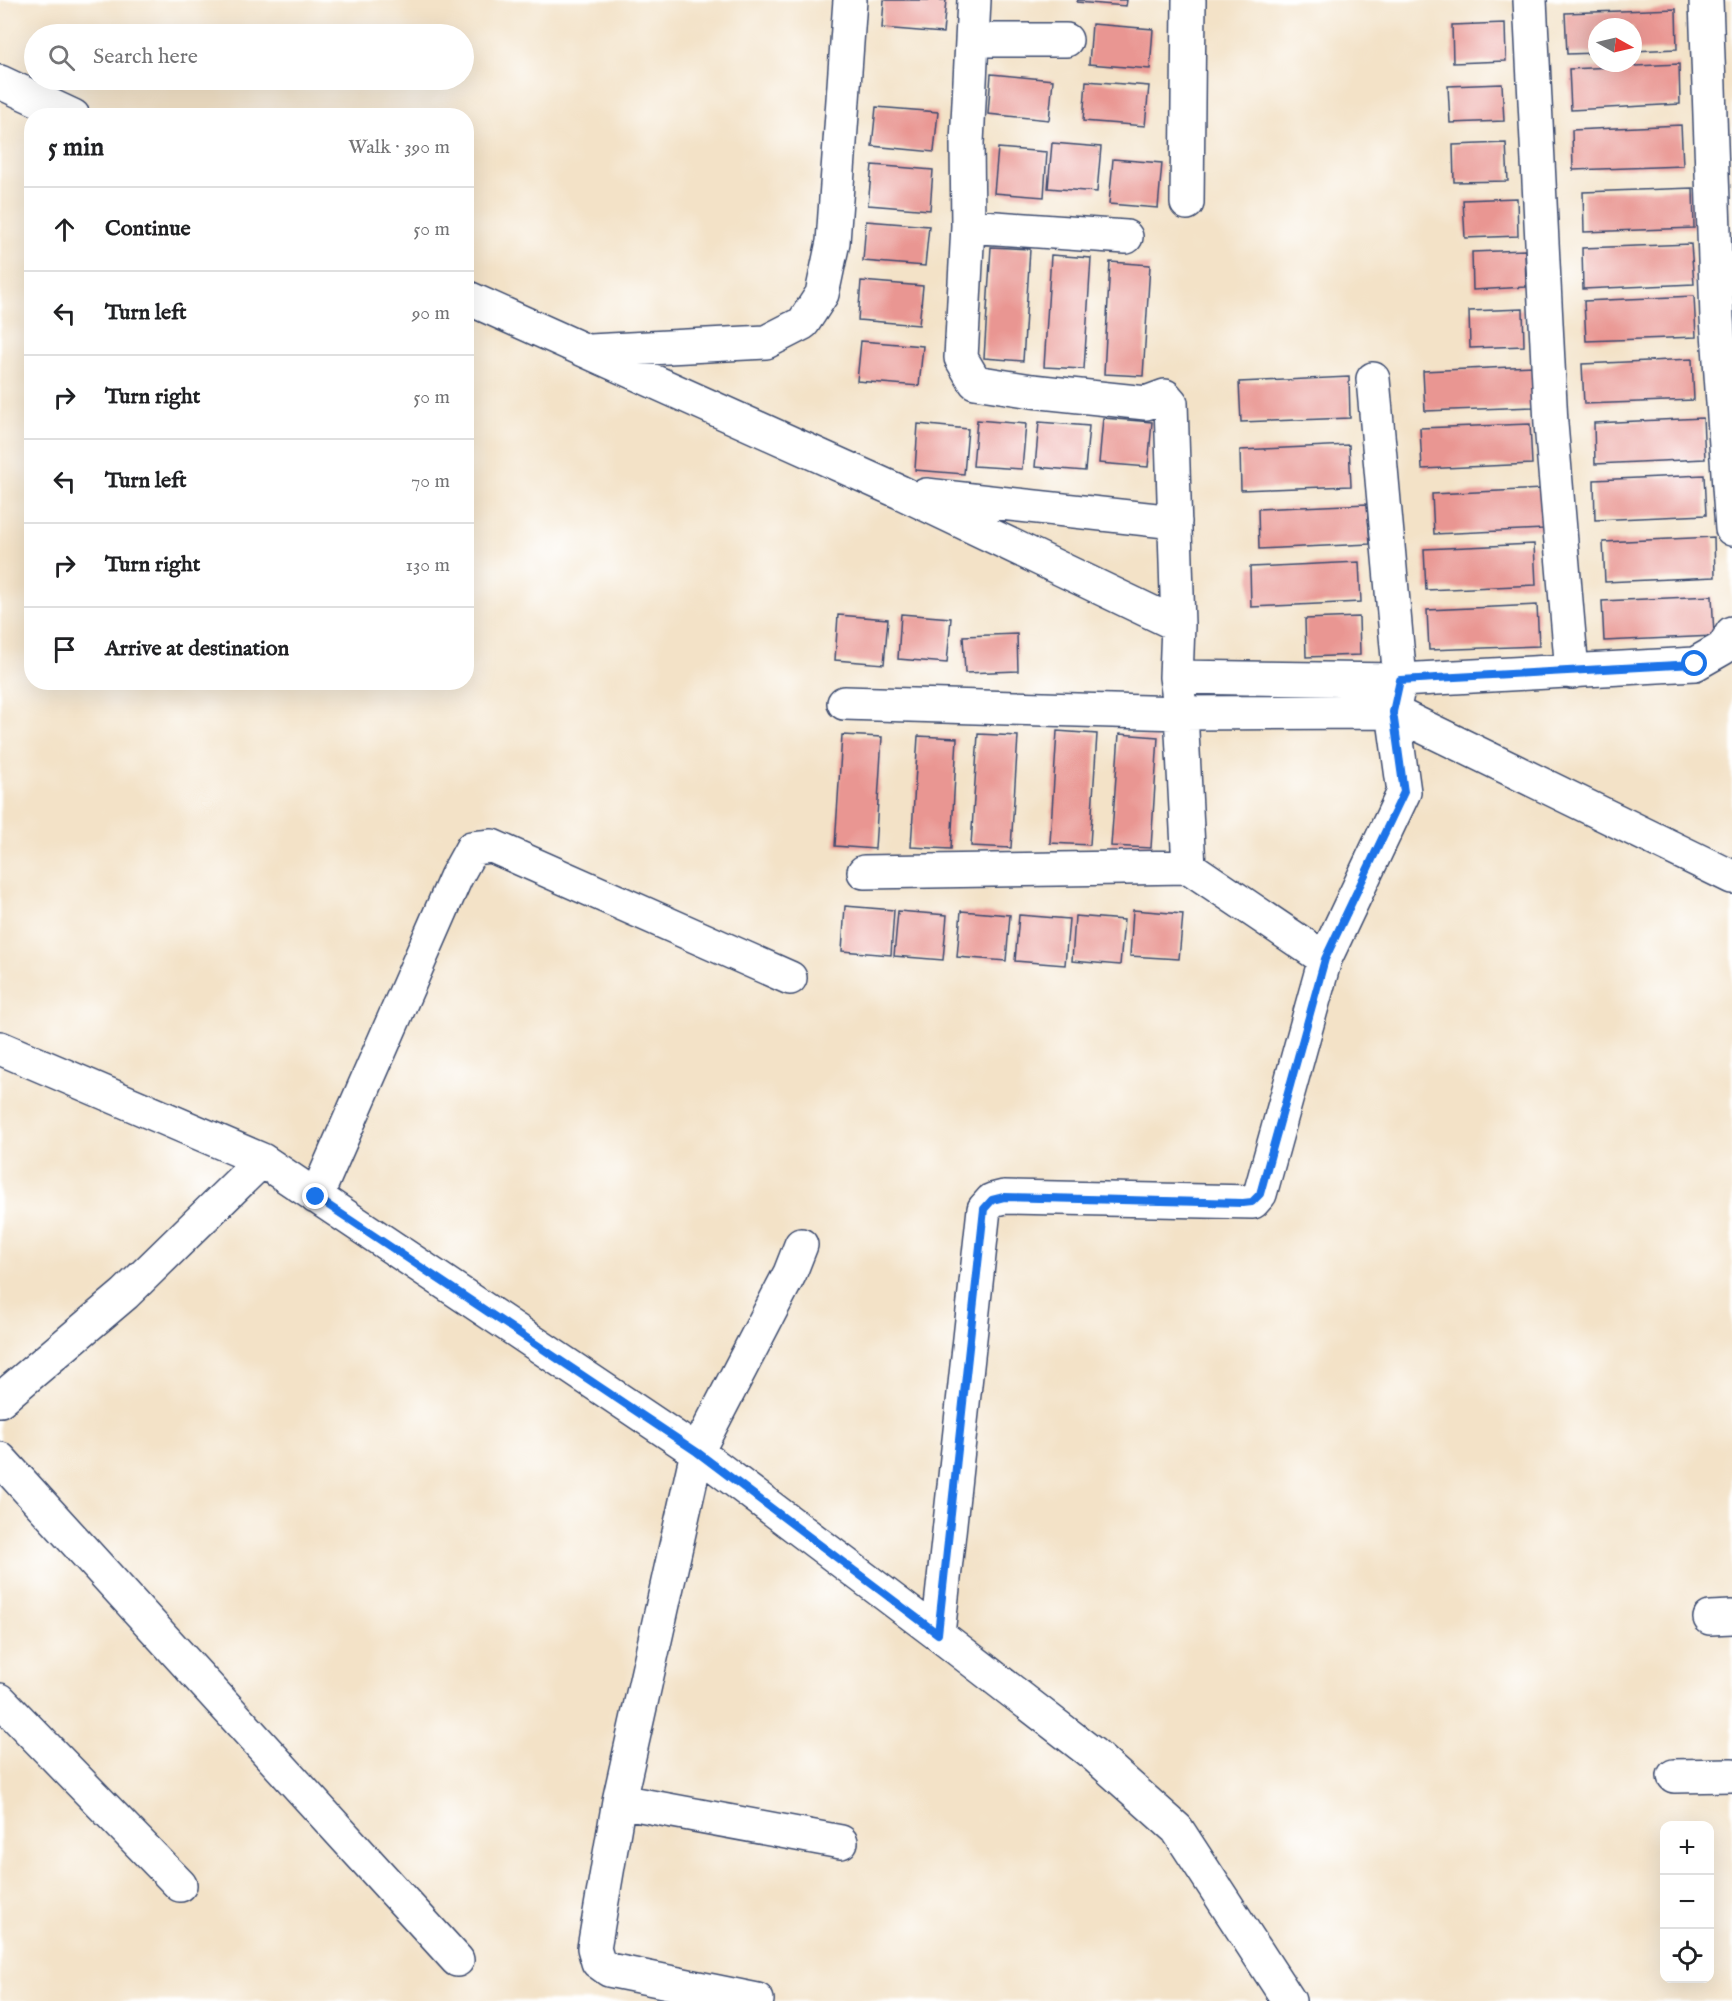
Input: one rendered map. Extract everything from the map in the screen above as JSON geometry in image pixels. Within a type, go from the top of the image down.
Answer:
[{"type":"street","points":[[582,351],[766,342],[803,323],[822,294],[833,242],[850,0]]},
{"type":"street","points":[[974,0],[967,143],[968,226],[961,358],[975,382],[1032,391],[1146,403],[1165,396],[1171,403],[1178,625],[1176,677],[1181,713],[1189,867]]},
{"type":"street","points":[[1187,203],[1189,0]]},
{"type":"street","points":[[1530,0],[1551,424],[1572,672]]},
{"type":"street","points":[[1706,0],[1717,318],[1732,529]]},
{"type":"street","points":[[972,40],[1066,40]]},
{"type":"street","points":[[0,82],[56,108]]},
{"type":"street","points":[[968,226],[1126,237]]},
{"type":"street","points":[[474,301],[900,492],[1178,625]]},
{"type":"street","points":[[938,1634],[984,1209],[992,1200],[1004,1197],[1252,1202],[1260,1194],[1325,959],[1404,792],[1393,712],[1400,680],[1373,379]]},
{"type":"street","points":[[900,492],[1175,522]]},
{"type":"street","points":[[1176,677],[1400,680],[1695,664],[1723,648],[1732,633]]},
{"type":"street","points":[[844,704],[1181,713],[1393,712],[1732,877]]},
{"type":"street","points":[[316,1197],[456,876],[471,848],[492,846],[790,978]]},
{"type":"street","points":[[864,872],[1189,867],[1325,959]]},
{"type":"street","points":[[0,1048],[262,1160],[697,1452],[1092,1754],[1177,1829],[1288,2001]]},
{"type":"street","points":[[0,1400],[125,1294],[262,1160]]},
{"type":"street","points":[[757,2000],[609,1970],[598,1962],[594,1948],[619,1801],[697,1452],[790,1273],[801,1245]]},
{"type":"street","points":[[0,1459],[457,1960]]},
{"type":"street","points":[[0,1700],[180,1885]]},
{"type":"street","points":[[1674,1776],[1732,1775]]},
{"type":"street","points":[[619,1801],[841,1842]]},
{"type":"building","points":[[884,0],[946,0],[943,33],[882,28]]},
{"type":"building","points":[[1078,0],[1127,0],[1126,6],[1077,2]]},
{"type":"building","points":[[1676,9],[1677,49],[1642,51],[1642,18],[1588,18],[1588,53],[1567,54],[1565,13]]},
{"type":"building","points":[[1505,23],[1506,61],[1453,63],[1452,25]]},
{"type":"building","points":[[1092,24],[1153,29],[1150,69],[1089,64]]},
{"type":"building","points":[[1679,64],[1680,104],[1571,110],[1569,69],[1588,68],[1588,72],[1642,72],[1642,66]]},
{"type":"building","points":[[991,74],[1053,80],[1049,120],[988,114]]},
{"type":"building","points":[[1086,81],[1149,86],[1145,126],[1083,121]]},
{"type":"building","points":[[1502,84],[1504,121],[1450,123],[1448,86]]},
{"type":"building","points":[[876,107],[938,112],[934,152],[872,146]]},
{"type":"building","points":[[1681,125],[1683,166],[1573,170],[1572,130]]},
{"type":"building","points":[[1052,143],[1101,147],[1097,192],[1048,188]]},
{"type":"building","points":[[1506,143],[1508,181],[1454,182],[1453,145]]},
{"type":"building","points":[[998,148],[1047,152],[1044,197],[994,193]]},
{"type":"building","points":[[1113,159],[1162,163],[1158,208],[1109,204]]},
{"type":"building","points":[[872,165],[933,170],[930,210],[868,205]]},
{"type":"building","points":[[1693,188],[1694,228],[1584,232],[1583,192]]},
{"type":"building","points":[[1517,198],[1518,236],[1465,238],[1463,200]]},
{"type":"building","points":[[866,221],[929,226],[925,266],[863,261]]},
{"type":"building","points":[[1691,244],[1694,284],[1583,289],[1582,248]]},
{"type":"building","points":[[991,247],[1030,249],[1023,361],[984,358]]},
{"type":"building","points":[[1525,250],[1526,287],[1473,290],[1472,252]]},
{"type":"building","points":[[1051,255],[1091,258],[1084,369],[1044,367]]},
{"type":"building","points":[[1110,262],[1150,265],[1143,376],[1104,374]]},
{"type":"building","points":[[861,281],[923,286],[919,325],[858,320]]},
{"type":"building","points":[[1694,296],[1696,337],[1586,341],[1584,301]]},
{"type":"building","points":[[1523,309],[1524,346],[1470,348],[1469,311]]},
{"type":"building","points":[[861,341],[923,346],[919,386],[857,381]]},
{"type":"building","points":[[1692,359],[1694,400],[1584,404],[1582,364]]},
{"type":"building","points":[[1533,366],[1534,407],[1425,411],[1423,371]]},
{"type":"building","points":[[1349,377],[1350,418],[1241,422],[1239,382]]},
{"type":"building","points":[[1103,418],[1152,422],[1148,467],[1099,463]]},
{"type":"building","points":[[1703,418],[1705,459],[1595,464],[1594,423]]},
{"type":"building","points":[[977,420],[1026,424],[1022,469],[973,466]]},
{"type":"building","points":[[1039,422],[1089,426],[1085,471],[1035,467]]},
{"type":"building","points":[[918,424],[968,429],[964,474],[915,470]]},
{"type":"building","points":[[1530,424],[1532,464],[1422,469],[1420,428]]},
{"type":"building","points":[[1349,445],[1351,486],[1241,490],[1240,450]]},
{"type":"building","points":[[1704,475],[1706,515],[1595,520],[1594,480]]},
{"type":"building","points":[[1542,489],[1544,529],[1434,534],[1432,494]]},
{"type":"building","points":[[1367,504],[1370,544],[1259,549],[1258,509]]},
{"type":"building","points":[[1714,537],[1715,577],[1605,582],[1603,542]]},
{"type":"building","points":[[1534,544],[1536,585],[1426,590],[1424,549]]},
{"type":"building","points":[[1359,562],[1361,602],[1251,607],[1250,567]]},
{"type":"building","points":[[1712,596],[1714,636],[1604,641],[1602,601]]},
{"type":"building","points":[[1537,605],[1539,646],[1429,650],[1427,610]]},
{"type":"building","points":[[901,614],[951,618],[947,663],[898,659]]},
{"type":"building","points":[[838,615],[888,619],[884,664],[835,660]]},
{"type":"building","points":[[1359,617],[1360,655],[1306,657],[1305,619]]},
{"type":"building","points":[[1017,634],[1018,671],[965,673],[963,636]]},
{"type":"building","points":[[1057,731],[1097,734],[1090,845],[1050,843]]},
{"type":"building","points":[[978,734],[1018,736],[1011,848],[971,846]]},
{"type":"building","points":[[1119,734],[1158,737],[1151,848],[1111,846]]},
{"type":"building","points":[[842,735],[882,737],[875,849],[835,846]]},
{"type":"building","points":[[918,736],[957,738],[951,849],[911,847]]},
{"type":"building","points":[[845,906],[894,910],[891,955],[842,951]]},
{"type":"building","points":[[1133,910],[1183,914],[1179,959],[1130,956]]},
{"type":"building","points":[[898,911],[947,915],[943,960],[894,956]]},
{"type":"building","points":[[961,911],[1010,915],[1006,961],[957,957]]},
{"type":"building","points":[[1019,915],[1069,919],[1065,965],[1015,961]]},
{"type":"building","points":[[1075,916],[1124,920],[1120,965],[1072,961]]},
{"type":"route","points":[[316,1197],[697,1452],[938,1634],[984,1209],[992,1200],[1004,1197],[1243,1203],[1252,1202],[1260,1194],[1325,959],[1404,792],[1393,712],[1400,680],[1695,664]]}]
